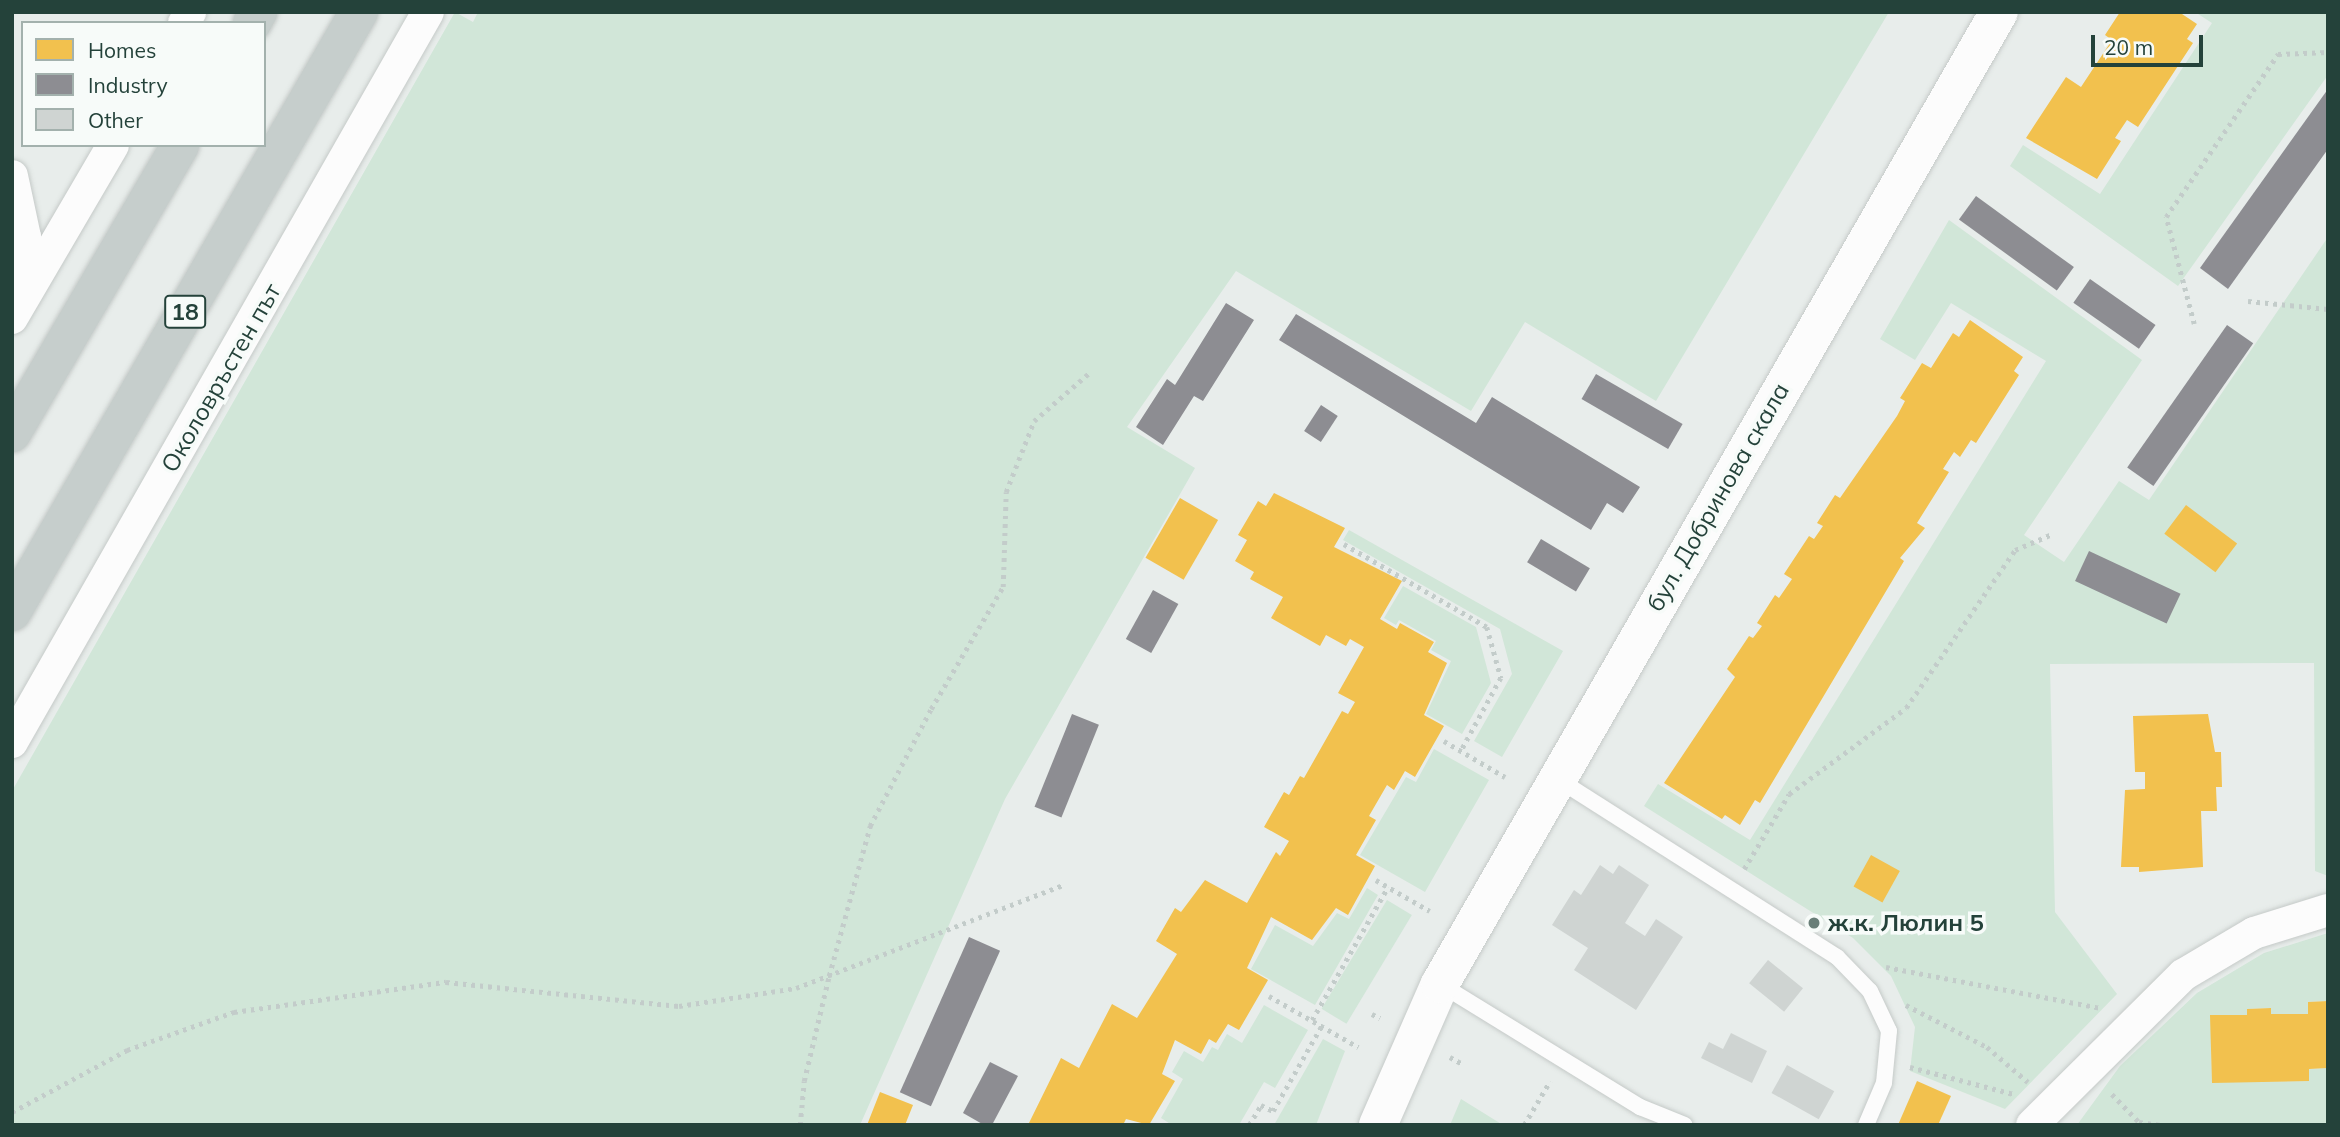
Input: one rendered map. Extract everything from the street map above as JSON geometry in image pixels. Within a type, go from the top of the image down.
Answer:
[{"type":"highway","name":"18","points":[[12,612],[359,12]]},
{"type":"highway","points":[[12,433],[179,147]]},
{"type":"main road","name":"бул. Добринова скала","points":[[1378,1125],[1440,984],[1555,778],[1999,12]]},
{"type":"street","name":"Околовръстен път","points":[[12,742],[428,12]]},
{"type":"street","points":[[14,315],[112,147]]},
{"type":"street","points":[[12,176],[25,237],[14,315]]},
{"type":"street","points":[[2042,1115],[2152,1002],[2218,952],[2287,920],[2328,910]]},
{"type":"lane","points":[[1555,778],[1837,957],[1870,990],[1889,1031],[1884,1083],[1866,1125]]},
{"type":"lane","points":[[1440,984],[1640,1107],[1685,1125]]},
{"type":"path","points":[[2194,324],[2166,217],[2278,54],[2328,52]]},
{"type":"path","points":[[2248,301],[2328,309]]},
{"type":"path","points":[[800,1125],[804,1081],[829,976],[870,826],[931,709],[1003,587],[1006,492],[1034,421],[1088,374]]},
{"type":"path","points":[[1731,889],[1789,794],[1906,708],[2014,550],[2052,534]]},
{"type":"path","points":[[1344,544],[1487,627],[1501,678],[1461,751]]},
{"type":"path","points":[[1444,741],[1505,777]]},
{"type":"path","points":[[1376,880],[1430,911]]},
{"type":"path","points":[[12,1112],[127,1050],[234,1012],[446,982],[544,996],[680,1006],[796,988],[1065,884]]},
{"type":"path","points":[[1312,1020],[1388,887]]},
{"type":"path","points":[[1837,957],[2093,1009],[2152,1002]]},
{"type":"path","points":[[1870,990],[1928,1014],[1987,1046],[2042,1115]]},
{"type":"path","points":[[1269,996],[1358,1046]]},
{"type":"path","points":[[1372,1014],[1380,1018]]},
{"type":"path","points":[[1249,1125],[1261,1105],[1273,1111],[1322,1025]]},
{"type":"path","points":[[1449,1056],[1461,1063]]},
{"type":"path","points":[[1524,1125],[1563,1060]]},
{"type":"path","points":[[1887,1061],[2042,1115]]},
{"type":"path","points":[[2087,1068],[2139,1122],[2161,1125]]},
{"type":"green space","points":[[455,12],[473,22],[478,12],[1889,12],[1656,401],[1525,322],[1471,411],[1236,271],[1127,427],[1195,468],[1005,799],[860,1125],[12,1125],[12,791]]},
{"type":"green space","points":[[2195,12],[2328,12],[2328,75],[2178,286],[2010,166],[2023,145],[2100,194],[2212,23]]},
{"type":"green space","points":[[1949,220],[2142,360],[2024,535],[2064,562],[2119,481],[2149,500],[2328,237],[2328,876],[2315,871],[2314,663],[2050,664],[2055,912],[2117,994],[2005,1109],[1910,1071],[1915,1027],[1891,976],[1853,938],[1644,806],[1658,784],[1750,840],[2046,361],[1951,303],[1915,360],[1880,339]]},
{"type":"green space","points":[[1349,530],[1563,651],[1502,757],[1474,741],[1512,674],[1500,629],[1343,540]]},
{"type":"green space","points":[[1403,586],[1476,627],[1491,683],[1462,734],[1426,714],[1451,661],[1431,650],[1436,641],[1399,620],[1396,625],[1384,618]]},
{"type":"green space","points":[[1434,749],[1489,780],[1425,892],[1360,855],[1406,777],[1416,782]]},
{"type":"green space","points":[[1367,888],[1378,895],[1315,1005],[1251,969],[1275,925],[1313,946],[1337,913],[1349,919]]},
{"type":"green space","points":[[1387,900],[1412,915],[1346,1024],[1322,1009]]},
{"type":"green space","points":[[2328,933],[2328,1001],[2308,1002],[2308,1014],[2271,1014],[2270,1008],[2247,1009],[2247,1015],[2211,1015],[2212,1082],[2309,1081],[2309,1069],[2328,1068],[2328,1125],[2077,1125],[2120,1066],[2197,993],[2264,953]]},
{"type":"green space","points":[[1264,1005],[1308,1030],[1275,1088],[1264,1082],[1239,1125],[1172,1125],[1161,1118],[1183,1079],[1172,1072],[1184,1051],[1203,1062],[1212,1047],[1218,1050],[1227,1034],[1242,1043]]},
{"type":"green space","points":[[1323,1039],[1345,1051],[1316,1125],[1274,1125]]},
{"type":"green space","points":[[1461,1099],[1503,1125],[1450,1125]]},
{"type":"building: Homes","points":[[2120,12],[2179,12],[2197,24],[2187,39],[2193,43],[2138,127],[2127,120],[2115,138],[2121,141],[2097,179],[2026,138],[2066,77],[2081,87],[2112,40],[2105,35]]},
{"type":"building: Homes","points":[[1970,320],[2023,357],[2014,371],[2019,375],[1976,443],[1971,440],[1960,457],[1954,452],[1943,469],[1949,472],[1917,523],[1925,528],[1900,558],[1904,561],[1760,803],[1755,800],[1740,825],[1725,815],[1722,819],[1664,783],[1735,677],[1727,669],[1749,636],[1753,638],[1762,626],[1757,623],[1775,595],[1779,598],[1792,579],[1784,574],[1809,536],[1814,539],[1823,526],[1817,523],[1835,495],[1840,498],[1897,416],[1905,401],[1900,398],[1922,363],[1931,368],[1953,333],[1959,337]]},
{"type":"building: Homes","points":[[1274,493],[1345,528],[1334,547],[1402,581],[1380,619],[1397,629],[1400,623],[1434,642],[1428,652],[1447,663],[1424,715],[1444,726],[1415,777],[1405,771],[1394,790],[1387,785],[1369,816],[1376,820],[1356,855],[1375,866],[1348,915],[1336,908],[1312,940],[1271,917],[1247,968],[1268,980],[1239,1030],[1228,1024],[1216,1043],[1209,1039],[1201,1054],[1175,1040],[1162,1074],[1175,1081],[1149,1125],[1126,1119],[1123,1125],[1028,1125],[1061,1058],[1079,1068],[1112,1004],[1137,1018],[1177,954],[1156,941],[1175,908],[1181,912],[1205,880],[1247,903],[1276,852],[1280,856],[1289,841],[1264,827],[1284,792],[1289,795],[1300,776],[1304,778],[1342,711],[1348,714],[1355,702],[1338,693],[1364,647],[1350,639],[1346,646],[1326,635],[1320,646],[1271,618],[1283,597],[1250,579],[1254,572],[1235,561],[1247,540],[1238,535],[1258,501],[1266,506]]},
{"type":"building: Homes","points":[[1180,498],[1218,520],[1184,580],[1146,558]]},
{"type":"building: Homes","points":[[2186,505],[2237,544],[2215,572],[2164,534]]},
{"type":"building: Homes","points":[[2208,714],[2215,752],[2221,752],[2222,787],[2216,787],[2217,811],[2201,811],[2203,867],[2139,872],[2139,867],[2121,867],[2125,790],[2145,789],[2145,772],[2135,772],[2133,716]]},
{"type":"building: Homes","points":[[1871,855],[1900,871],[1882,902],[1854,886]]},
{"type":"building: Homes","points":[[2328,1001],[2328,1068],[2309,1069],[2309,1081],[2212,1083],[2210,1015],[2247,1015],[2247,1009],[2271,1008],[2271,1014],[2308,1014],[2308,1002]]},
{"type":"building: Homes","points":[[1917,1081],[1951,1096],[1938,1125],[1898,1125]]},
{"type":"building: Homes","points":[[880,1092],[913,1105],[905,1125],[867,1125]]},
{"type":"building: Industry","points":[[2328,89],[2328,149],[2228,289],[2200,268]]},
{"type":"building: Industry","points":[[1976,196],[2074,267],[2057,291],[1959,219]]},
{"type":"building: Industry","points":[[2090,279],[2156,325],[2139,349],[2073,303]]},
{"type":"building: Industry","points":[[1226,303],[1254,320],[1203,401],[1194,396],[1163,445],[1136,427],[1167,379],[1175,385]]},
{"type":"building: Industry","points":[[1296,314],[1476,423],[1492,397],[1640,487],[1623,513],[1607,503],[1591,530],[1279,340]]},
{"type":"building: Industry","points":[[2227,325],[2253,343],[2153,486],[2127,468]]},
{"type":"building: Industry","points":[[1596,374],[1683,424],[1668,449],[1582,399]]},
{"type":"building: Industry","points":[[1321,405],[1338,416],[1321,442],[1304,431]]},
{"type":"building: Industry","points":[[1541,539],[1590,568],[1576,592],[1527,562]]},
{"type":"building: Industry","points":[[2089,551],[2181,594],[2167,624],[2075,581]]},
{"type":"building: Industry","points":[[1153,590],[1178,604],[1151,653],[1126,639]]},
{"type":"building: Industry","points":[[1072,714],[1099,725],[1061,818],[1035,807]]},
{"type":"building: Industry","points":[[969,937],[1000,951],[931,1106],[900,1092]]},
{"type":"building: Industry","points":[[990,1062],[1018,1076],[992,1125],[984,1125],[963,1113]]},
{"type":"building: Other","points":[[1600,865],[1613,874],[1619,865],[1649,885],[1625,923],[1645,936],[1656,919],[1683,937],[1636,1010],[1574,970],[1588,948],[1552,925],[1574,890],[1581,895]]},
{"type":"building: Other","points":[[1768,960],[1803,988],[1784,1012],[1749,983]]},
{"type":"building: Other","points":[[1731,1033],[1767,1051],[1752,1083],[1701,1058],[1709,1042],[1723,1049]]},
{"type":"building: Other","points":[[1787,1065],[1834,1091],[1819,1119],[1771,1093]]},
{"type":"place","name":"ж.к. Люлин 5","points":[[1814,923]]}]
